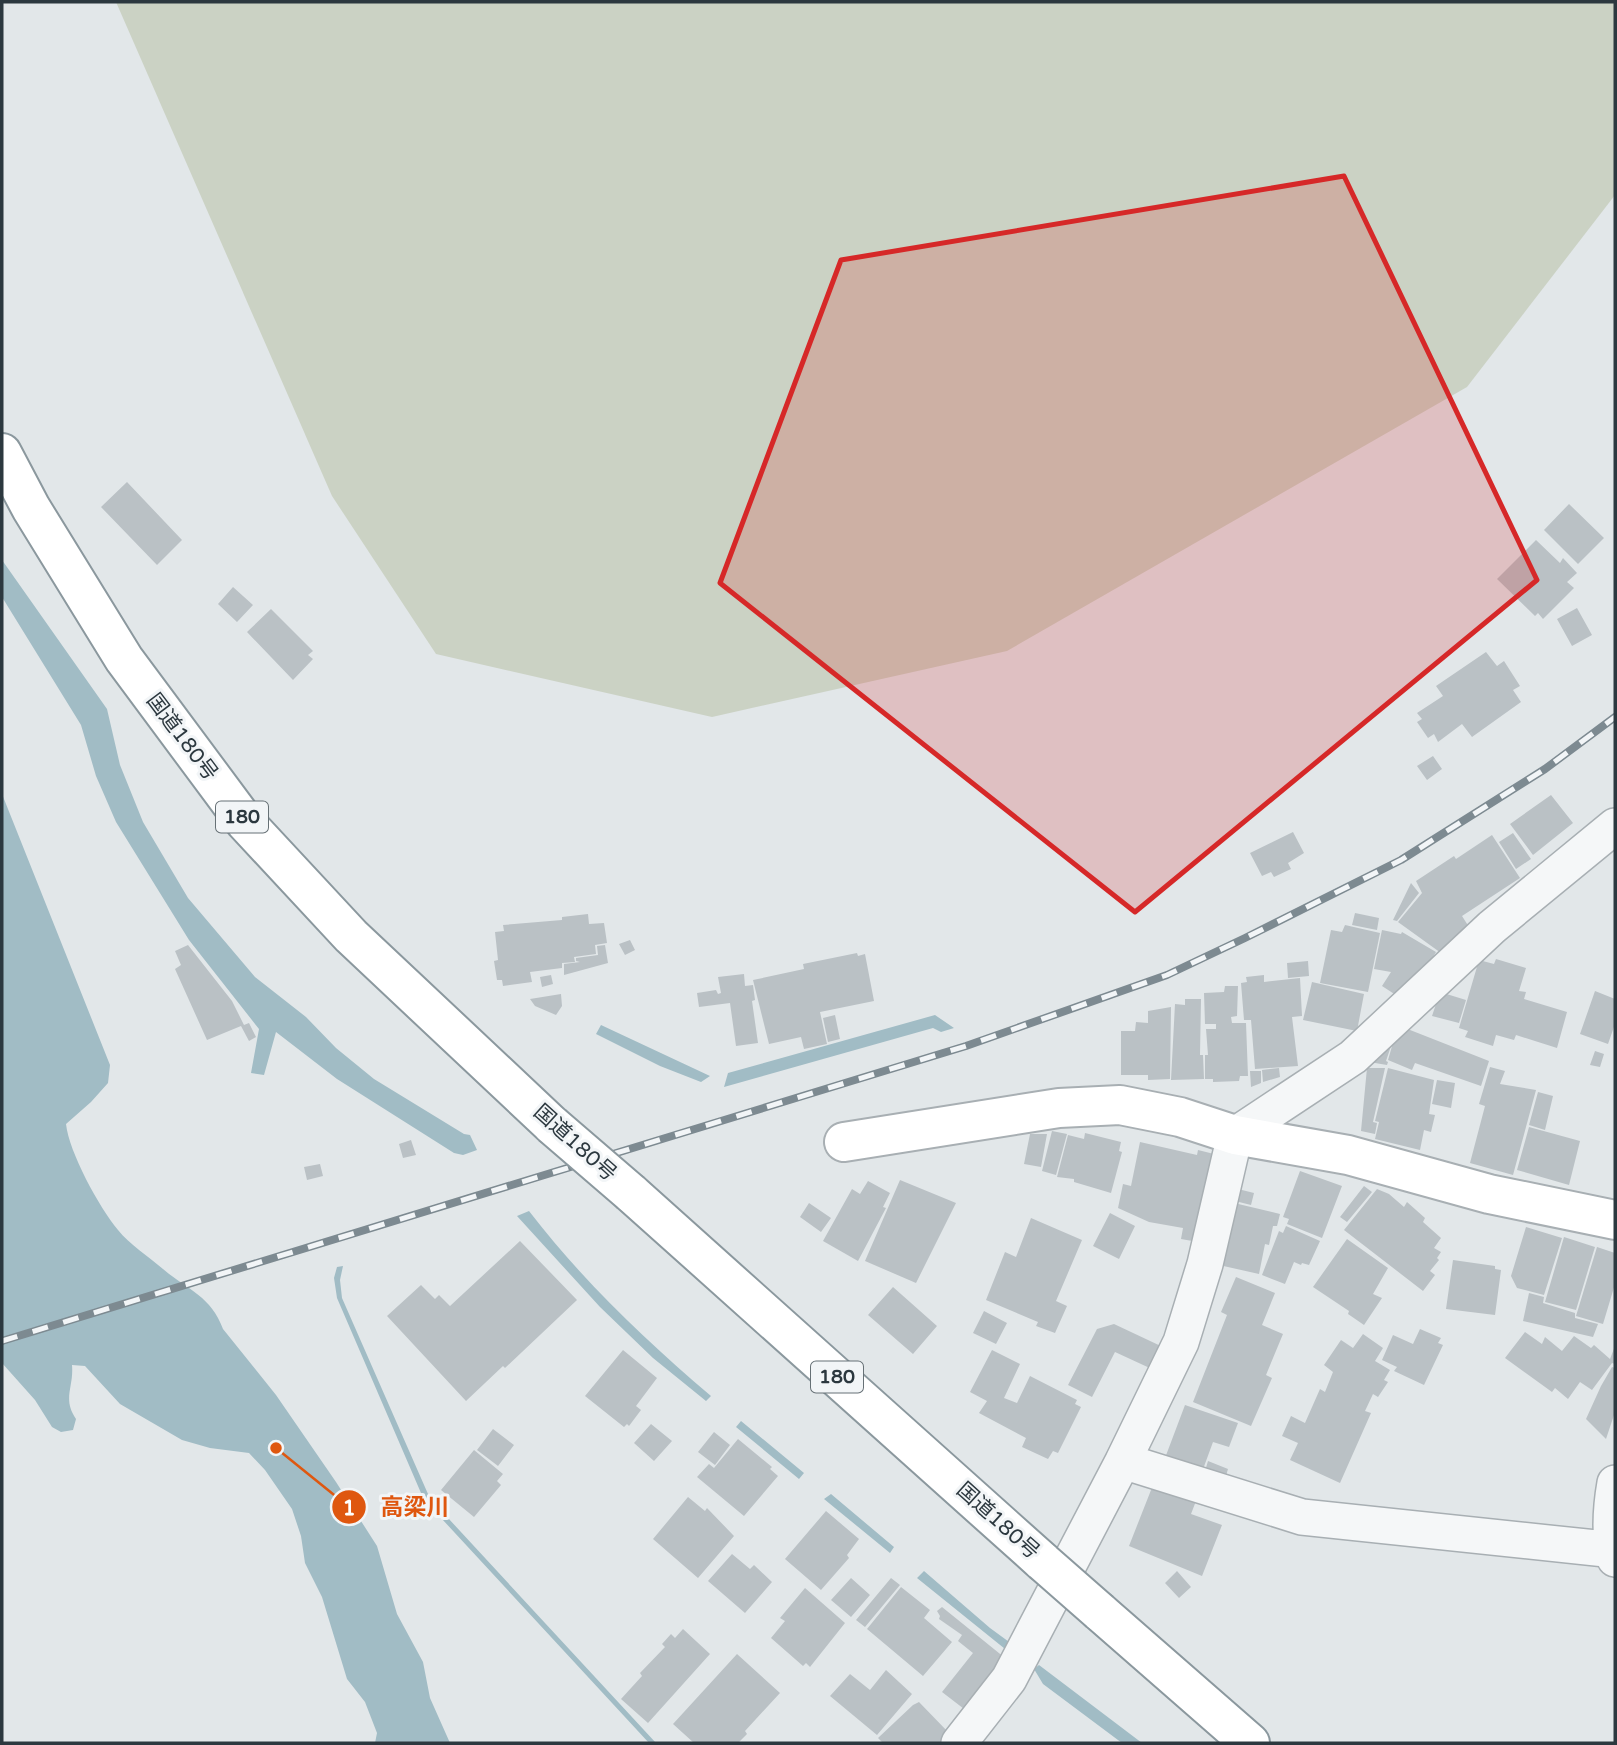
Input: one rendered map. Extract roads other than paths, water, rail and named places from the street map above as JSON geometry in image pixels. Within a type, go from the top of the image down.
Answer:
[{"type":"main road","name":"国道180号","points":[[2,453],[31,509],[124,659],[245,822],[351,936],[552,1125],[1250,1743]]},
{"type":"main road","points":[[844,1142],[1059,1108],[1120,1105],[1180,1117],[1235,1135],[1348,1155],[1489,1194],[1615,1220]]},
{"type":"street","points":[[959,1743],[1009,1679],[1123,1461],[1181,1342],[1205,1264],[1235,1135],[1353,1057],[1492,928],[1615,826]]},
{"type":"street","points":[[1123,1461],[1302,1517],[1614,1553],[1615,1483]]},
{"type":"water","points":[[2,560],[107,709],[120,765],[143,822],[188,898],[255,977],[306,1017],[336,1048],[374,1079],[464,1134],[470,1135],[477,1150],[463,1155],[454,1153],[337,1079],[276,1032],[264,1075],[251,1073],[259,1029],[189,940],[116,822],[96,776],[81,725],[2,597]]},
{"type":"water","points":[[2,794],[110,1065],[108,1083],[66,1124],[68,1136],[86,1179],[102,1208],[123,1235],[198,1294],[212,1309],[223,1329],[276,1395],[336,1482],[377,1546],[397,1614],[423,1662],[430,1698],[450,1743],[375,1743],[377,1733],[365,1702],[347,1679],[322,1597],[305,1563],[301,1536],[292,1509],[265,1470],[249,1453],[210,1448],[182,1440],[120,1404],[85,1366],[72,1365],[69,1399],[76,1419],[73,1430],[61,1432],[52,1427],[35,1400],[2,1363]]},
{"type":"water","points":[[935,1015],[954,1028],[941,1032],[933,1028],[724,1087],[728,1073]]},
{"type":"water","points":[[601,1025],[710,1076],[701,1082],[660,1066],[596,1034]]},
{"type":"water","points":[[529,1211],[615,1308],[711,1396],[706,1401],[653,1358],[600,1307],[517,1216]]},
{"type":"water","points":[[343,1266],[340,1280],[342,1298],[428,1494],[656,1743],[649,1743],[430,1506],[421,1493],[337,1298],[334,1278],[337,1267]]},
{"type":"water","points":[[741,1421],[804,1473],[799,1479],[736,1427]]},
{"type":"water","points":[[831,1494],[894,1547],[890,1553],[824,1499]]},
{"type":"water","points":[[924,1571],[1020,1650],[1015,1657],[917,1578]]},
{"type":"water","points":[[1039,1665],[1142,1743],[1122,1743],[1043,1684],[1034,1669]]},
{"type":"railway","points":[[2,1341],[966,1046],[1167,975],[1401,860],[1545,769],[1615,717]]},
{"type":"place","name":"高梁川","points":[[276,1448]]}]
